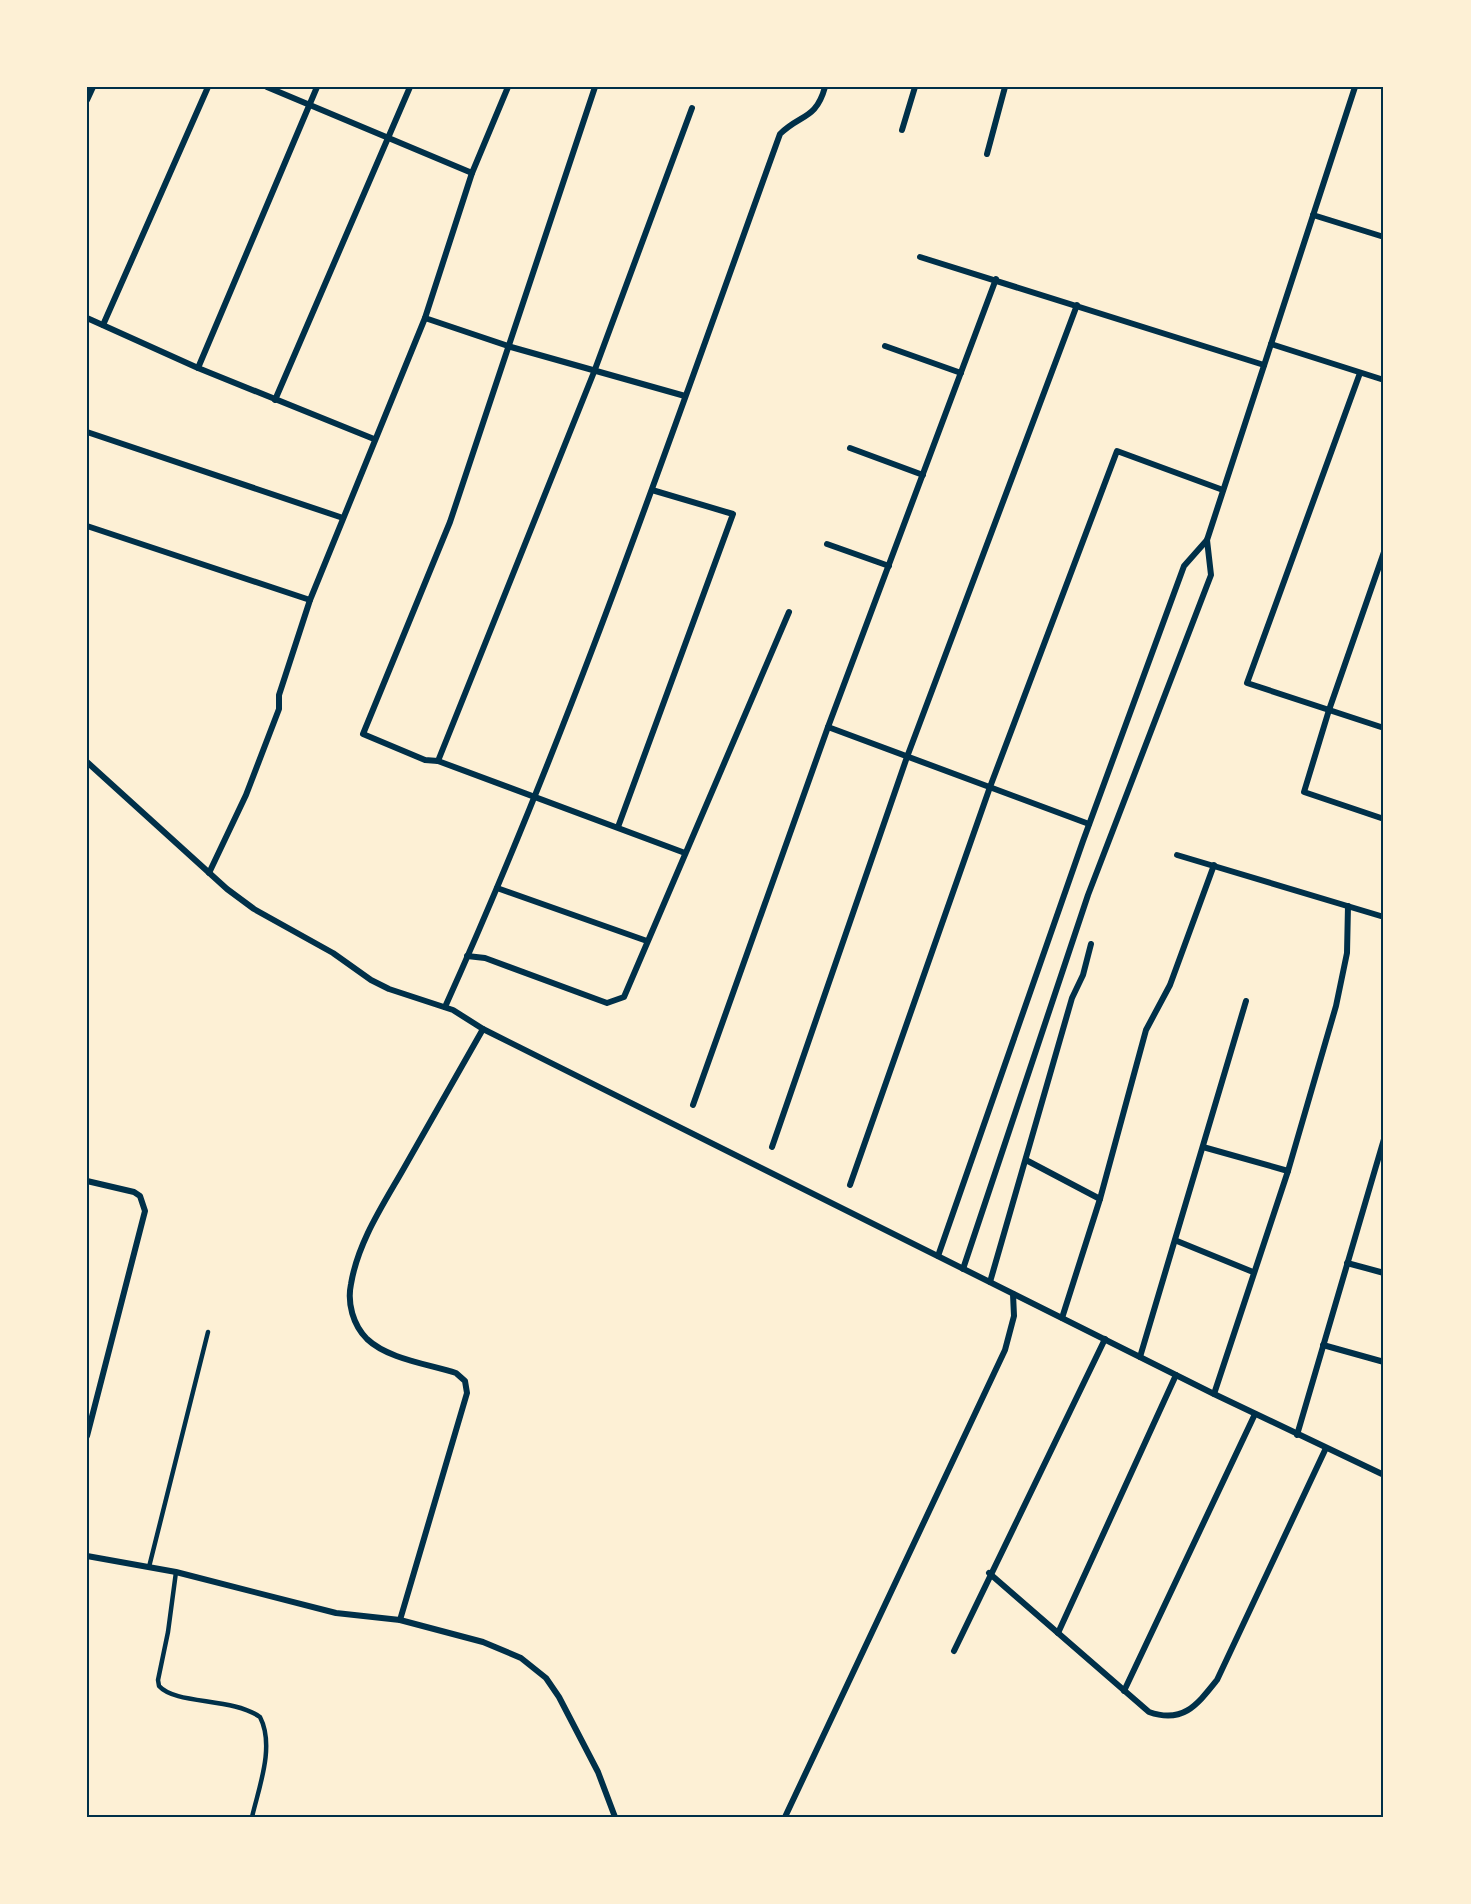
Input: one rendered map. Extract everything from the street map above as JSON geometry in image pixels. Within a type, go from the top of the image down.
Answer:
[{"type":"street","points":[[87,100],[93,87]]},
{"type":"street","points":[[103,325],[208,87]]},
{"type":"street","points":[[267,87],[472,173]]},
{"type":"street","points":[[198,368],[317,87]]},
{"type":"street","points":[[275,400],[410,87]]},
{"type":"street","points":[[209,873],[246,795],[279,709],[279,695],[310,600],[424,318],[472,173],[508,87]]},
{"type":"street","points":[[595,87],[450,522],[363,734],[425,760],[438,761],[618,826],[685,853]]},
{"type":"street","points":[[444,1007],[497,888],[652,490],[780,134],[815,111],[820,104],[825,87]]},
{"type":"street","points":[[902,130],[915,87]]},
{"type":"street","points":[[987,154],[1005,87]]},
{"type":"street","points":[[938,1256],[1089,824],[1184,566],[1207,540],[1355,87]]},
{"type":"street","points":[[438,761],[594,372],[692,108]]},
{"type":"street","points":[[1313,215],[1384,237]]},
{"type":"street","points":[[921,257],[1264,365]]},
{"type":"street","points":[[693,1106],[828,727],[996,279]]},
{"type":"street","points":[[772,1147],[907,757],[1077,306]]},
{"type":"street","points":[[87,318],[198,368],[374,439]]},
{"type":"street","points":[[424,318],[510,347],[685,396]]},
{"type":"street","points":[[1271,344],[1384,380]]},
{"type":"street","points":[[885,346],[961,373]]},
{"type":"street","points":[[1360,373],[1247,683],[1384,728]]},
{"type":"street","points":[[87,432],[344,518]]},
{"type":"street","points":[[849,448],[923,475]]},
{"type":"street","points":[[850,1185],[990,787],[1117,451],[1223,490]]},
{"type":"street","points":[[618,826],[733,514],[652,490]]},
{"type":"street","points":[[87,526],[310,600]]},
{"type":"street","points":[[963,1269],[1088,895],[1211,575],[1207,540]]},
{"type":"street","points":[[827,544],[889,566]]},
{"type":"street","points":[[1384,552],[1329,710],[1304,792],[1384,819]]},
{"type":"street","points":[[467,956],[485,958],[607,1002],[624,997],[789,612]]},
{"type":"street","points":[[828,727],[1089,824]]},
{"type":"street","points":[[87,762],[209,873],[254,909],[333,953],[371,980],[389,989],[444,1007],[483,1029],[1214,1394],[1384,1475]]},
{"type":"street","points":[[1177,855],[1384,917]]},
{"type":"street","points":[[1062,1318],[1100,1199],[1146,1030],[1170,985],[1214,865]]},
{"type":"street","points":[[497,888],[647,941]]},
{"type":"street","points":[[1214,1394],[1288,1171],[1343,980],[1348,906]]},
{"type":"street","points":[[990,1282],[1072,998],[1083,975],[1091,944]]},
{"type":"street","points":[[1140,1357],[1177,1241],[1246,1001]]},
{"type":"street","points":[[400,1620],[467,1393],[465,1381],[456,1373],[382,1350],[367,1338],[357,1325],[352,1310],[350,1286],[356,1259],[374,1221],[483,1029]]},
{"type":"street","points":[[1297,1435],[1384,1140]]},
{"type":"street","points":[[1203,1147],[1288,1171]]},
{"type":"street","points":[[1026,1160],[1100,1199]]},
{"type":"street","points":[[87,1181],[134,1192],[140,1196],[145,1210],[87,1436]]},
{"type":"street","points":[[1177,1241],[1253,1272]]},
{"type":"street","points":[[1347,1263],[1384,1273]]},
{"type":"street","points":[[785,1817],[1005,1350],[1014,1316],[1014,1294]]},
{"type":"street","points":[[954,1651],[989,1573],[1105,1339]]},
{"type":"street","points":[[1323,1345],[1384,1362]]},
{"type":"street","points":[[1058,1633],[1176,1375]]},
{"type":"street","points":[[1124,1691],[1255,1414]]},
{"type":"street","points":[[989,1573],[1149,1712],[1173,1717],[1192,1707],[1217,1680],[1326,1448]]},
{"type":"street","points":[[87,1556],[176,1572],[336,1613],[400,1620],[483,1641],[521,1658],[546,1678],[573,1722],[598,1772],[615,1817]]},
{"type":"street","points":[[606,1817],[612,1808]]},
{"type":"lane","points":[[149,1567],[208,1332]]},
{"type":"lane","points":[[176,1572],[170,1622],[158,1680],[159,1686],[170,1694],[226,1703],[244,1708],[260,1717],[266,1736],[265,1755],[252,1817]]}]
